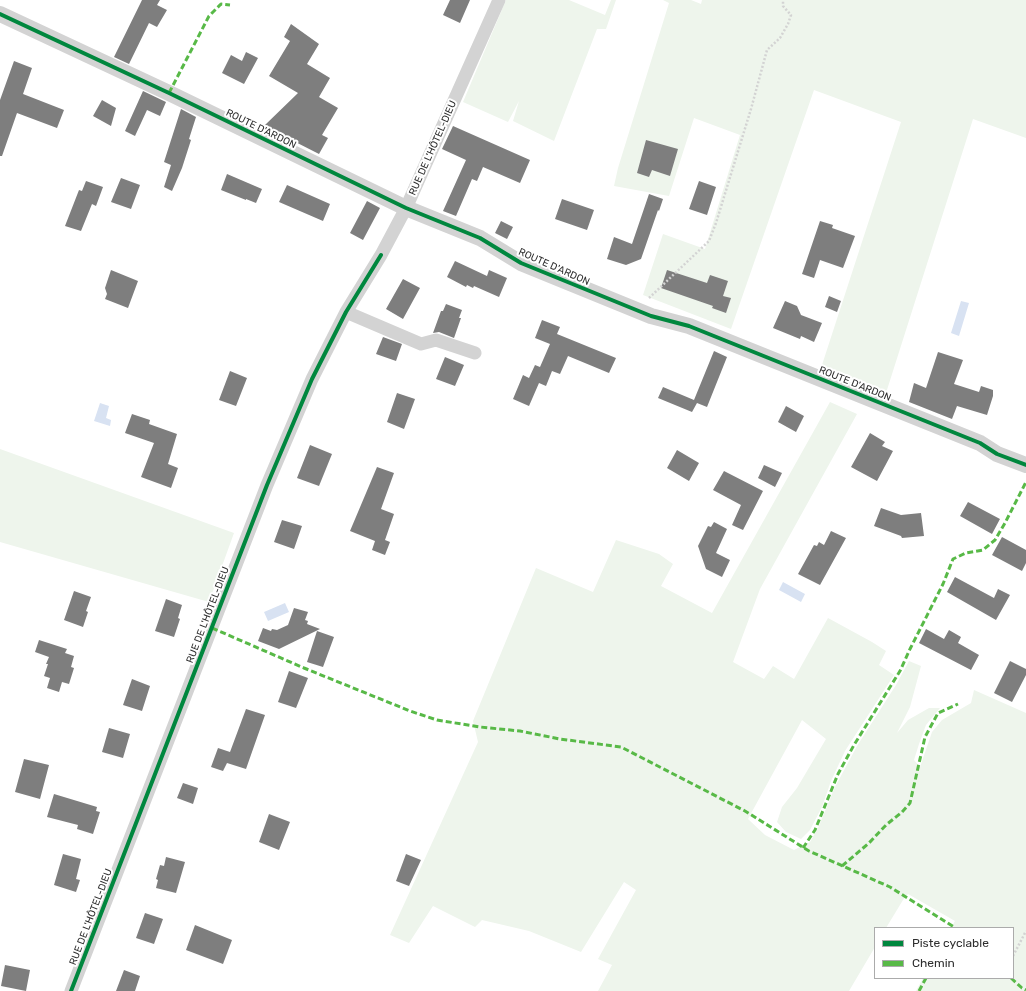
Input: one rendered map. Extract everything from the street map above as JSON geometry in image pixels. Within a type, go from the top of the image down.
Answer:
[{"type":"street","name":"RUE DE L'HÔTEL-DIEU","points":[[71,991],[267,485],[312,379],[346,312],[406,208],[499,0]]},
{"type":"street","name":"ROUTE D'ARDON","points":[[0,14],[169,93],[406,208],[480,238],[522,263],[651,316],[696,329],[980,443],[997,454],[1026,465]]},
{"type":"street","points":[[346,312],[421,344],[436,340],[475,353]]},
{"type":"path","points":[[641,312],[651,296],[709,241],[716,223],[751,109],[767,50],[780,38],[791,15],[783,6],[783,0]]},
{"type":"path","points":[[1014,954],[1026,931]]},
{"type":"shaded area","points":[[506,0],[569,0],[605,15],[611,0],[616,0],[606,29],[597,29],[554,141],[513,121],[519,101],[508,122],[463,102]]},
{"type":"shaded area","points":[[663,0],[691,0],[701,4],[702,0],[1026,0],[1026,138],[973,119],[886,393],[821,368],[901,122],[814,90],[731,329],[643,295],[663,234],[705,249],[740,135],[694,118],[669,196],[614,186],[618,168],[669,3]]},
{"type":"shaded area","points":[[830,402],[857,414],[760,589],[733,662],[764,679],[773,666],[794,679],[828,618],[886,651],[879,665],[894,675],[845,751],[831,781],[822,807],[810,830],[801,839],[786,832],[777,822],[782,807],[797,788],[826,739],[802,720],[748,819],[765,835],[794,850],[810,842],[818,828],[835,787],[857,746],[896,685],[909,661],[921,666],[910,707],[897,733],[908,720],[929,708],[940,708],[926,725],[919,744],[914,760],[920,767],[932,732],[942,720],[971,703],[974,690],[1026,713],[1026,991],[916,991],[922,979],[1014,979],[1014,927],[952,927],[955,921],[908,894],[887,927],[874,927],[874,949],[849,991],[598,991],[612,965],[598,959],[636,890],[624,882],[581,952],[529,931],[482,920],[475,927],[433,906],[409,943],[390,935],[478,742],[473,721],[536,568],[593,592],[616,540],[659,554],[673,564],[661,586],[712,613]]},
{"type":"shaded area","points":[[0,449],[234,533],[209,602],[0,542]]},
{"type":"water","points":[[961,301],[969,303],[959,336],[951,333]]},
{"type":"water","points":[[100,403],[109,406],[106,418],[111,420],[110,426],[94,421]]},
{"type":"water","points":[[783,582],[805,594],[801,602],[779,590]]},
{"type":"water","points":[[285,603],[289,612],[268,621],[264,612]]},
{"type":"building","points":[[142,0],[160,0],[157,5],[167,10],[157,27],[149,23],[129,64],[114,57]]},
{"type":"building","points":[[450,0],[470,0],[460,23],[443,15]]},
{"type":"building","points":[[291,24],[319,44],[307,64],[330,78],[319,97],[338,108],[322,135],[328,138],[319,154],[264,126],[298,93],[269,76],[290,41],[284,37]]},
{"type":"building","points":[[246,52],[258,58],[244,84],[222,73],[231,55],[242,61]]},
{"type":"building","points":[[14,61],[32,68],[23,94],[64,110],[57,128],[17,113],[2,156],[0,156],[0,100]]},
{"type":"building","points":[[143,91],[166,102],[160,116],[147,110],[135,136],[125,131]]},
{"type":"building","points":[[102,100],[116,108],[111,126],[93,116]]},
{"type":"building","points":[[181,109],[196,117],[189,139],[191,140],[182,168],[172,191],[164,187],[171,165],[164,162]]},
{"type":"building","points":[[453,126],[530,160],[520,183],[483,167],[477,181],[472,179],[456,216],[443,211],[466,160],[442,149]]},
{"type":"building","points":[[646,140],[678,149],[670,176],[652,170],[649,177],[637,173]]},
{"type":"building","points":[[227,174],[262,189],[256,203],[221,190]]},
{"type":"building","points":[[121,178],[140,185],[131,209],[111,202]]},
{"type":"building","points":[[86,181],[103,187],[96,206],[92,204],[81,231],[65,226],[79,190],[82,191]]},
{"type":"building","points":[[699,181],[716,187],[707,215],[689,209]]},
{"type":"building","points":[[287,185],[330,204],[323,221],[279,202]]},
{"type":"building","points":[[649,194],[663,199],[641,259],[626,265],[607,259],[614,237],[632,244]]},
{"type":"building","points":[[562,199],[594,210],[587,230],[555,219]]},
{"type":"building","points":[[367,201],[380,208],[363,240],[350,233]]},
{"type":"building","points":[[501,221],[513,227],[507,239],[495,233]]},
{"type":"building","points":[[820,221],[833,225],[832,228],[855,236],[843,268],[820,260],[814,278],[802,274]]},
{"type":"building","points":[[455,261],[487,276],[489,270],[507,278],[499,297],[474,286],[473,288],[467,285],[466,287],[447,277]]},
{"type":"building","points":[[111,270],[138,281],[128,308],[105,299],[107,294],[105,288]]},
{"type":"building","points":[[667,270],[707,283],[710,275],[728,281],[723,296],[731,298],[726,313],[712,308],[713,306],[661,288]]},
{"type":"building","points":[[403,279],[420,288],[403,319],[386,309]]},
{"type":"building","points":[[829,296],[841,301],[837,312],[825,307]]},
{"type":"building","points":[[785,301],[797,306],[801,315],[822,323],[814,342],[801,336],[800,339],[773,328]]},
{"type":"building","points":[[446,304],[462,310],[459,318],[461,318],[454,338],[439,332],[433,333],[441,311],[443,311]]},
{"type":"building","points":[[542,320],[560,327],[557,334],[616,358],[609,373],[568,356],[560,374],[552,371],[546,386],[539,383],[529,406],[513,399],[523,375],[529,378],[535,365],[540,367],[550,344],[535,338]]},
{"type":"building","points":[[383,337],[402,344],[396,361],[376,354]]},
{"type":"building","points":[[714,351],[727,357],[707,407],[697,403],[692,412],[658,398],[663,387],[694,400]]},
{"type":"building","points":[[938,352],[963,360],[954,384],[979,392],[981,386],[993,390],[993,396],[987,415],[957,406],[952,419],[909,402],[914,383],[926,388]]},
{"type":"building","points":[[445,357],[464,365],[455,386],[436,379]]},
{"type":"building","points":[[230,371],[247,378],[236,406],[219,400]]},
{"type":"building","points":[[397,393],[415,399],[404,429],[387,422]]},
{"type":"building","points":[[786,406],[804,416],[796,432],[778,422]]},
{"type":"building","points":[[132,414],[150,420],[149,424],[177,434],[168,464],[178,468],[171,488],[141,477],[154,443],[125,433]]},
{"type":"building","points":[[870,433],[885,442],[882,446],[893,451],[877,481],[851,467]]},
{"type":"building","points":[[310,445],[332,454],[319,486],[297,478]]},
{"type":"building","points":[[677,450],[699,463],[689,481],[667,468]]},
{"type":"building","points":[[764,465],[782,473],[775,487],[758,478]]},
{"type":"building","points":[[377,467],[394,473],[381,509],[394,514],[385,540],[390,542],[385,555],[372,550],[375,541],[350,531]]},
{"type":"building","points":[[724,471],[763,491],[743,530],[732,525],[741,505],[713,490]]},
{"type":"building","points":[[968,502],[1000,519],[992,534],[960,516]]},
{"type":"building","points":[[881,508],[901,515],[921,513],[924,536],[902,538],[901,536],[874,526]]},
{"type":"building","points":[[282,520],[302,526],[294,549],[274,542]]},
{"type":"building","points":[[714,522],[727,529],[716,553],[730,560],[722,577],[706,569],[698,546],[708,526],[711,527]]},
{"type":"building","points":[[831,531],[846,538],[820,585],[798,574],[814,545],[817,546],[819,542],[824,545]]},
{"type":"building","points":[[1002,537],[1026,550],[1026,563],[1022,571],[992,555]]},
{"type":"building","points":[[955,577],[994,598],[998,589],[1010,595],[996,620],[947,592]]},
{"type":"building","points":[[74,591],[91,597],[86,611],[88,612],[83,627],[64,620]]},
{"type":"building","points":[[166,599],[182,605],[178,618],[180,619],[174,637],[155,631]]},
{"type":"building","points":[[294,608],[308,612],[305,620],[308,621],[307,624],[320,629],[279,649],[258,641],[263,628],[271,631],[272,629],[277,630],[288,625]]},
{"type":"building","points":[[926,629],[944,639],[949,630],[961,637],[958,643],[979,655],[971,670],[919,643]]},
{"type":"building","points":[[317,631],[334,637],[323,667],[307,662]]},
{"type":"building","points":[[39,640],[67,649],[65,653],[74,656],[71,667],[74,668],[69,684],[62,682],[59,692],[47,688],[50,678],[44,676],[49,657],[35,652]]},
{"type":"building","points":[[1010,661],[1026,669],[1026,675],[1012,702],[994,693]]},
{"type":"building","points":[[289,671],[308,678],[296,708],[278,702]]},
{"type":"building","points":[[132,679],[150,686],[142,711],[123,705]]},
{"type":"building","points":[[246,709],[265,715],[246,769],[227,763],[223,771],[211,767],[218,748],[230,752]]},
{"type":"building","points":[[109,728],[130,734],[123,758],[102,752]]},
{"type":"building","points":[[24,759],[49,765],[40,799],[15,792]]},
{"type":"building","points":[[183,783],[198,788],[193,804],[177,798]]},
{"type":"building","points":[[54,794],[97,807],[96,811],[100,812],[93,834],[77,829],[78,825],[47,817]]},
{"type":"building","points":[[269,814],[290,822],[279,850],[259,842]]},
{"type":"building","points":[[63,854],[81,859],[76,879],[80,880],[76,892],[54,885]]},
{"type":"building","points":[[406,854],[421,860],[409,886],[396,881]]},
{"type":"building","points":[[166,857],[185,862],[176,893],[156,888],[158,880],[156,879],[160,865],[164,866]]},
{"type":"building","points":[[145,913],[163,919],[154,944],[136,938]]},
{"type":"building","points":[[195,925],[232,940],[223,964],[186,950]]},
{"type":"building","points":[[5,965],[30,970],[26,991],[1,986]]},
{"type":"building","points":[[124,970],[140,976],[135,991],[116,991]]},
{"type":"marked path","points":[[169,93],[209,16],[221,4],[230,5]]},
{"type":"marked path","points":[[803,848],[815,830],[838,774],[854,745],[900,671],[943,584],[953,559],[966,553],[983,550],[995,540],[1026,482]]},
{"type":"marked path","points":[[212,628],[304,668],[410,711],[437,720],[621,747],[745,811],[809,851],[890,887],[954,927]]},
{"type":"marked path","points":[[842,866],[869,843],[910,803],[925,737],[938,713],[958,704]]},
{"type":"marked path","points":[[919,991],[925,979]]},
{"type":"marked path","points":[[1012,979],[1026,990]]},
{"type":"cycle path","points":[[0,14],[169,93],[406,208],[480,238],[521,263],[651,316],[689,326],[980,443],[997,454],[1026,465]]},
{"type":"cycle path","points":[[71,991],[267,485],[312,379],[346,312],[381,255]]}]
